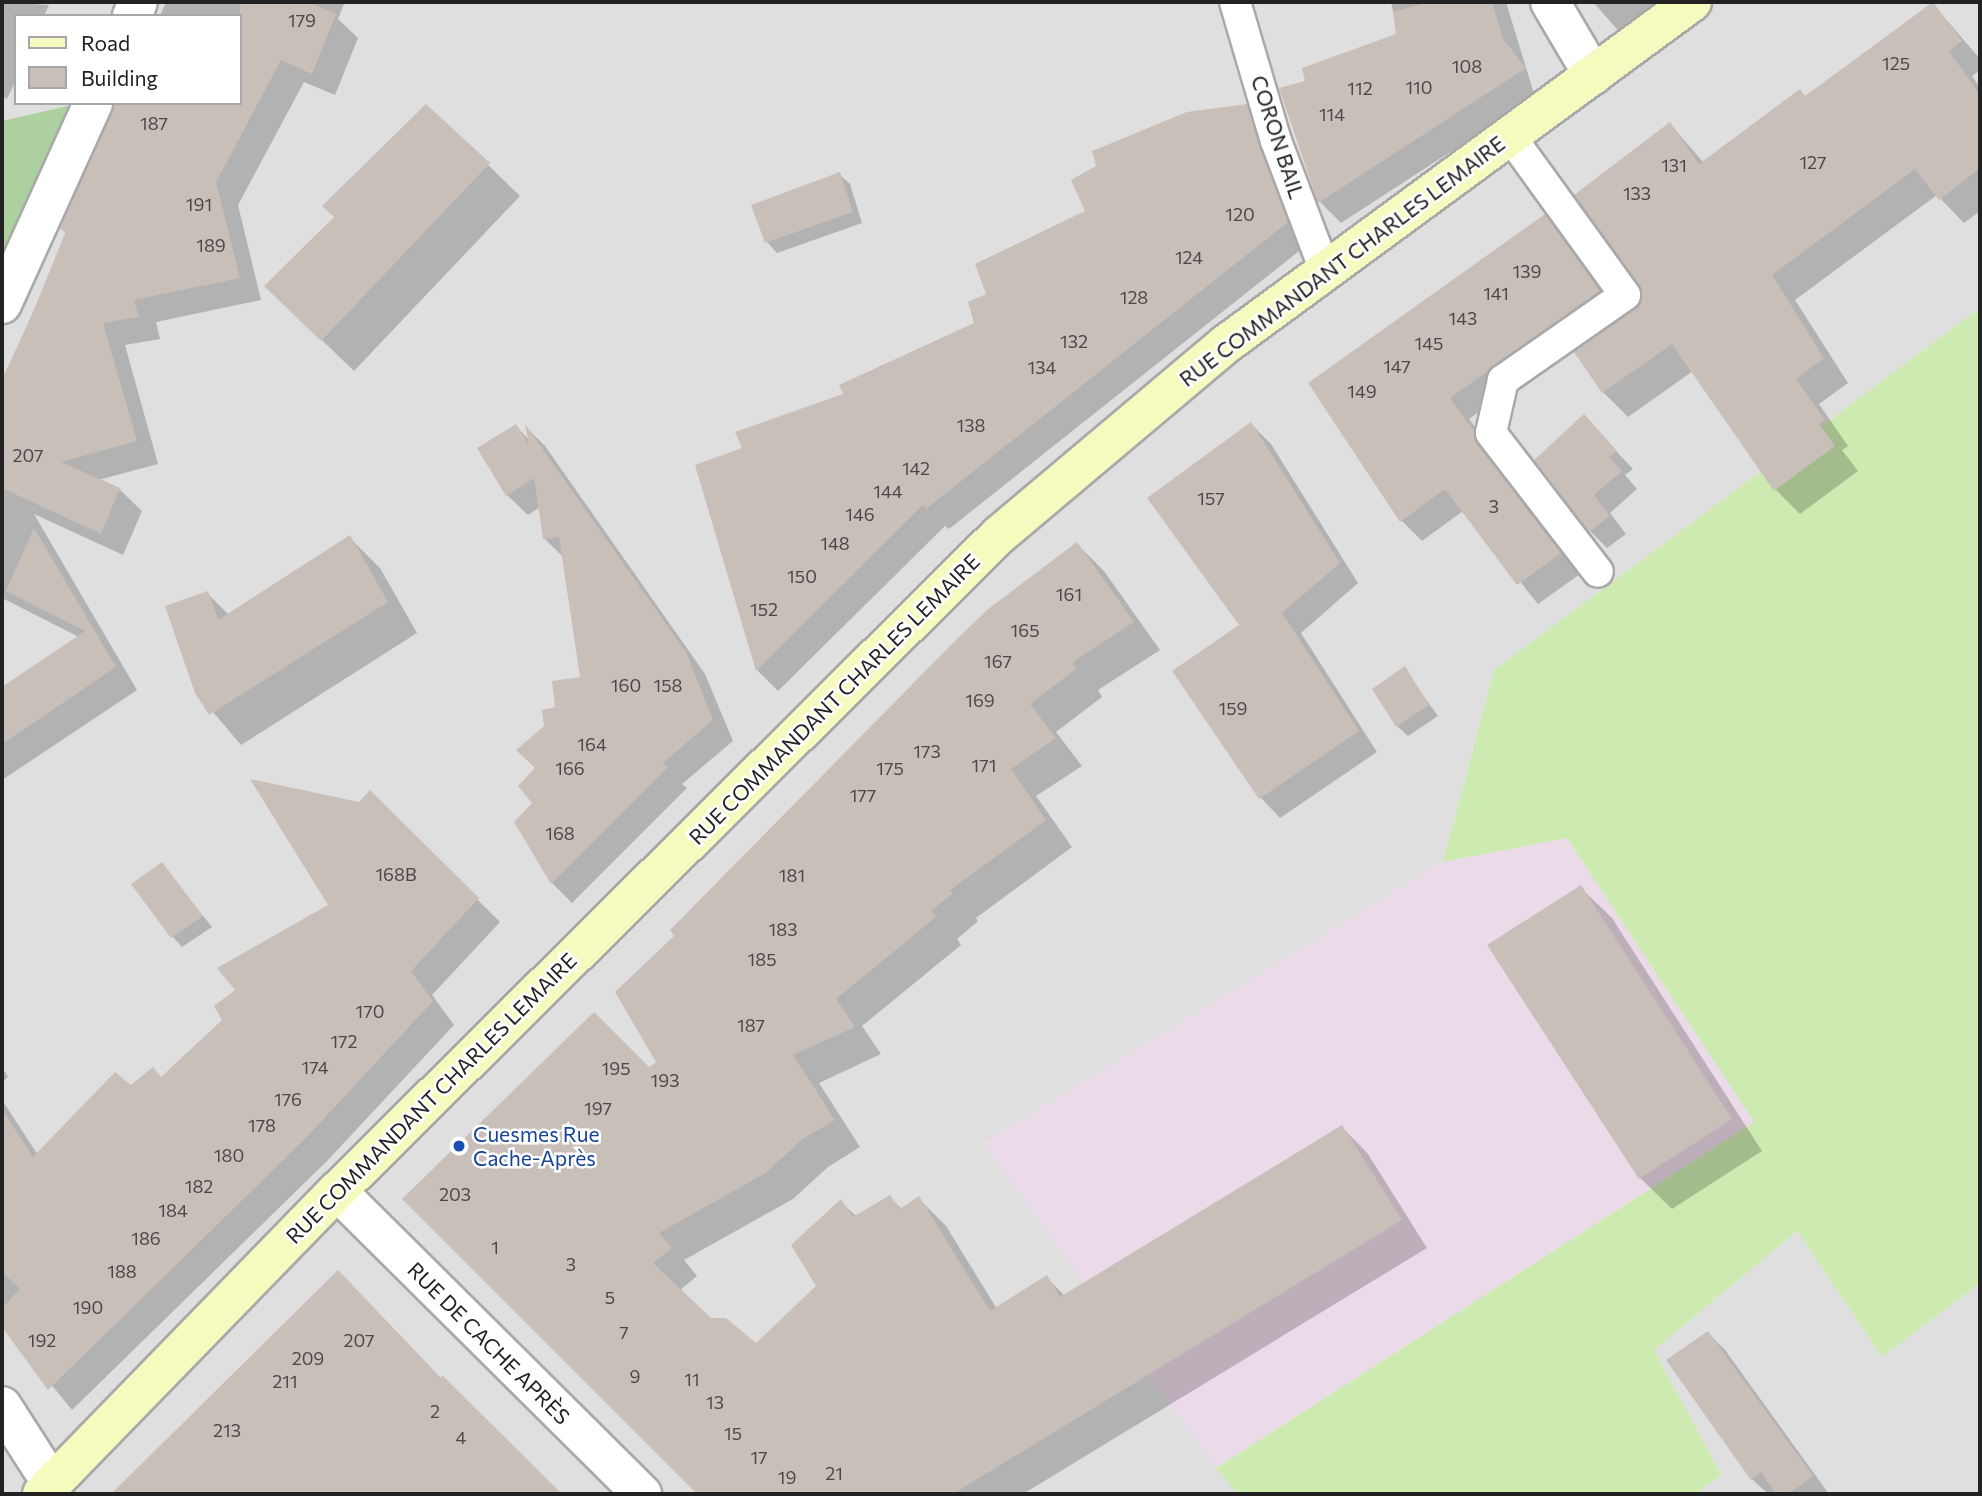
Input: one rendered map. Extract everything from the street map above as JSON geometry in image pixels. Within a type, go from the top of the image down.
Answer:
[{"type":"street","points":[[1550,2],[1593,75]]},
{"type":"street","name":"RUE COMMANDANT CHARLES LEMAIRE","points":[[48,1489],[337,1191],[999,535],[1226,344],[1692,2]]},
{"type":"street","points":[[2,304],[92,105]]},
{"type":"street","name":"RUE DE CACHE APRÈS","points":[[337,1191],[642,1494]]},
{"type":"street","points":[[2,1406],[48,1489]]},
{"type":"lane","name":"CORON BAIL","points":[[1235,2],[1276,141],[1325,271]]},
{"type":"lane","points":[[1510,136],[1625,296],[1503,380],[1490,433],[1598,572]]},
{"type":"shaded area","points":[[2,2],[1980,2],[1980,308],[1494,670],[1443,862],[984,1143],[1238,1494],[2,1494],[2,304],[92,105],[242,105],[242,14],[14,14],[14,105],[71,105],[2,121]]},
{"type":"shaded area","points":[[1567,838],[1754,1122],[1216,1468],[984,1143],[1443,862]]},
{"type":"shaded area","points":[[1797,1231],[1882,1357],[1980,1283],[1980,1494],[1695,1494],[1721,1475],[1654,1350]]},
{"type":"green space","points":[[79,105],[2,304],[2,121]]},
{"type":"green space","points":[[1980,308],[1980,1283],[1882,1357],[1797,1231],[1654,1350],[1721,1475],[1695,1494],[1238,1494],[1216,1468],[1754,1122],[1567,838],[1443,862],[1494,670]]},
{"type":"building","points":[[240,2],[308,2],[336,14],[312,74],[281,60],[216,182],[240,278],[134,300],[139,317],[103,323],[137,441],[61,462],[120,488],[101,534],[2,488],[2,379],[29,322],[66,231],[60,229],[113,105],[242,105]]},
{"type":"building","points":[[1429,2],[1492,2],[1503,39],[1526,68],[1318,203],[1279,88],[1305,81],[1302,68],[1396,34],[1393,12]]},
{"type":"building","points":[[1933,2],[1962,41],[1949,51],[1980,95],[1980,168],[1939,200],[1915,169],[1772,275],[1824,358],[1796,379],[1825,420],[1819,424],[1835,446],[1774,491],[1672,344],[1602,393],[1574,352],[1635,309],[1642,294],[1574,195],[1670,122],[1699,164],[1800,89],[1805,96]]},
{"type":"building","points":[[426,104],[490,163],[321,341],[264,286],[334,217],[322,206]]},
{"type":"building","points":[[1247,104],[1288,222],[926,509],[923,505],[756,671],[695,465],[742,448],[735,432],[843,394],[839,385],[974,323],[968,302],[986,294],[975,264],[1085,211],[1071,180],[1096,166],[1092,151],[1187,112]]},
{"type":"building","points":[[840,172],[853,212],[765,243],[751,205]]},
{"type":"building","points":[[1545,214],[1600,291],[1450,398],[1474,431],[1477,444],[1561,553],[1517,585],[1445,489],[1400,522],[1308,383]]},
{"type":"building","points":[[1584,414],[1617,451],[1609,457],[1622,471],[1594,495],[1610,516],[1589,532],[1534,460]]},
{"type":"building","points":[[1251,422],[1340,563],[1282,613],[1359,731],[1259,799],[1172,671],[1239,625],[1147,498]]},
{"type":"building","points":[[516,424],[529,445],[525,424],[686,652],[713,720],[663,763],[668,767],[551,884],[514,822],[532,803],[518,786],[535,768],[516,750],[544,726],[542,710],[555,707],[552,681],[580,677],[559,537],[543,539],[534,478],[506,496],[477,448]]},
{"type":"building","points":[[34,528],[116,667],[2,744],[2,687],[85,631],[6,591]]},
{"type":"building","points":[[350,535],[388,602],[209,715],[195,693],[165,606],[208,591],[218,620]]},
{"type":"building","points":[[1077,542],[1134,622],[1073,662],[1076,669],[1030,704],[1056,738],[1011,769],[1046,820],[950,890],[953,893],[931,911],[936,917],[836,999],[855,1027],[793,1055],[835,1120],[801,1140],[766,1173],[659,1233],[672,1248],[653,1263],[711,1318],[726,1318],[756,1343],[816,1286],[791,1245],[841,1199],[853,1217],[890,1195],[900,1209],[919,1196],[990,1311],[1047,1275],[1060,1297],[1342,1125],[1402,1220],[953,1494],[697,1494],[402,1199],[594,1012],[649,1067],[656,1062],[615,992],[674,936],[670,930],[956,640],[987,610]]},
{"type":"building","points":[[1405,666],[1429,705],[1396,727],[1372,689]]},
{"type":"building","points":[[250,779],[359,802],[370,790],[479,898],[411,971],[433,1001],[305,1139],[48,1390],[2,1327],[2,1308],[20,1289],[2,1272],[2,1109],[33,1157],[115,1072],[131,1085],[153,1067],[161,1077],[222,1020],[214,1006],[235,990],[217,968],[328,905]]},
{"type":"building","points":[[162,862],[203,916],[171,938],[131,884]]},
{"type":"building","points":[[1581,885],[1732,1119],[1639,1179],[1487,945]]},
{"type":"building","points":[[338,1270],[441,1378],[442,1375],[562,1494],[111,1494]]},
{"type":"building","points":[[1708,1331],[1813,1476],[1788,1494],[1776,1494],[1761,1472],[1751,1480],[1666,1360]]},
{"type":"place","name":"Cuesmes Rue Cache-Après","points":[[459,1146]]}]
